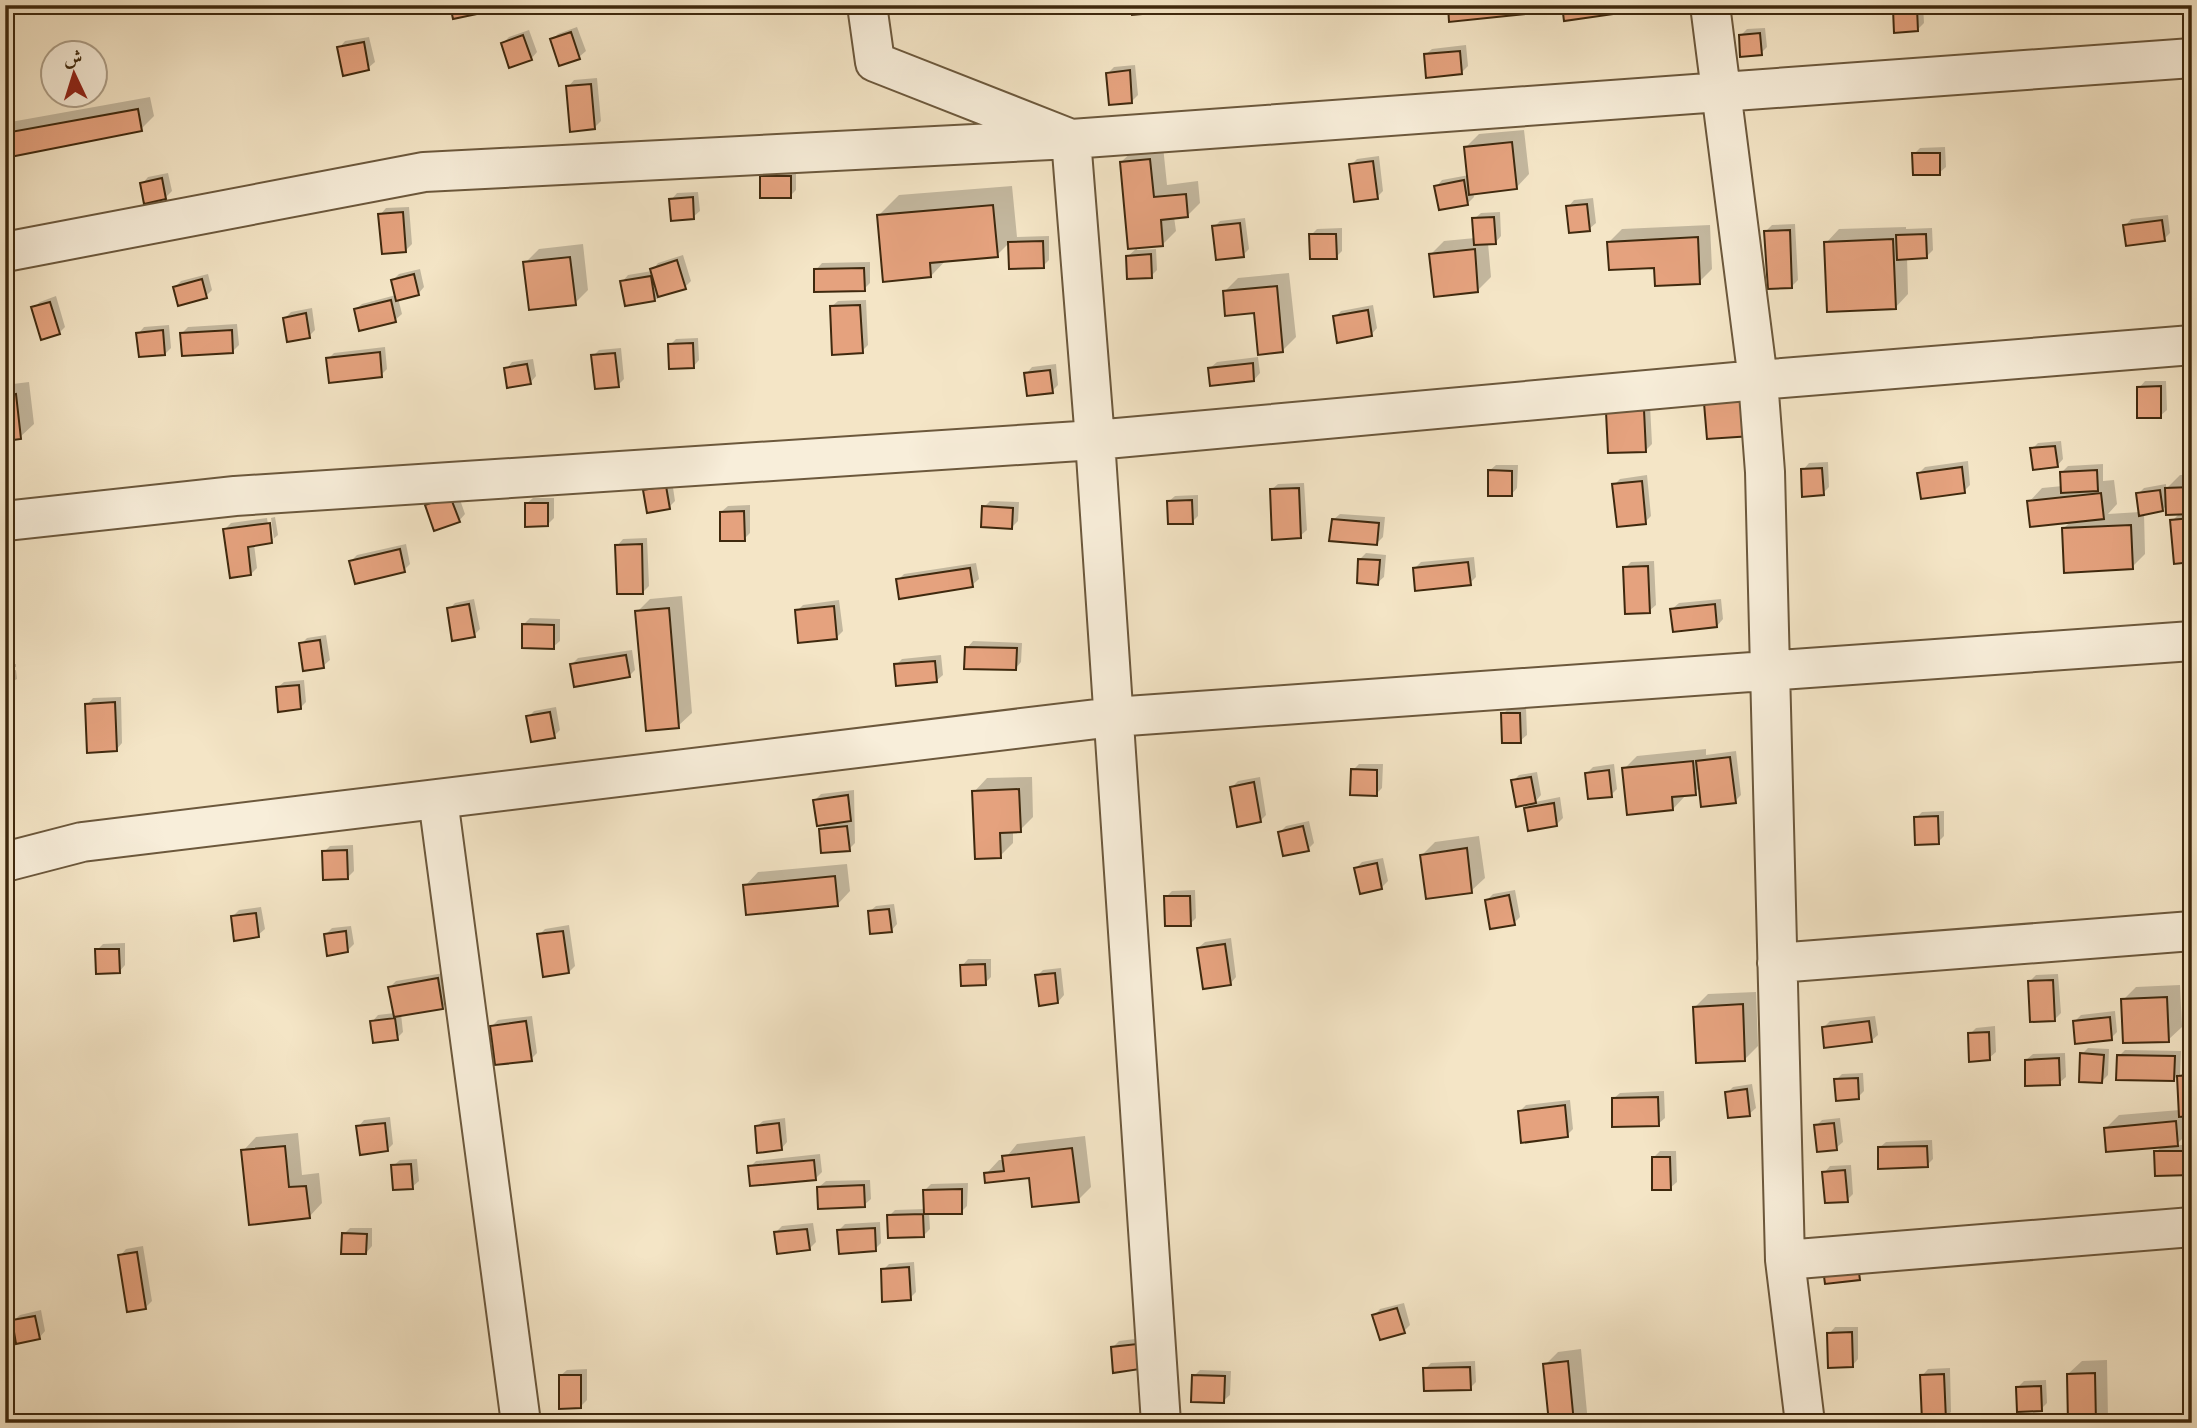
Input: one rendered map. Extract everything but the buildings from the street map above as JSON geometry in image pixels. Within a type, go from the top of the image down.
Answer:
[{"type":"street","points":[[867,5],[875,62],[1071,139]]},
{"type":"street","points":[[1710,5],[1758,380],[1765,472],[1785,1260],[1805,1423]]},
{"type":"street","points":[[5,252],[424,172],[1071,139],[2192,58]]},
{"type":"street","points":[[1071,139],[1095,440],[1161,1423]]},
{"type":"street","points":[[5,521],[249,495],[1095,440],[1758,380],[2192,345]]},
{"type":"street","points":[[5,862],[82,842],[1114,717],[2192,641]]},
{"type":"street","points":[[438,799],[521,1423]]},
{"type":"street","points":[[1777,963],[2192,931]]},
{"type":"street","points":[[1785,1260],[2192,1227]]}]
